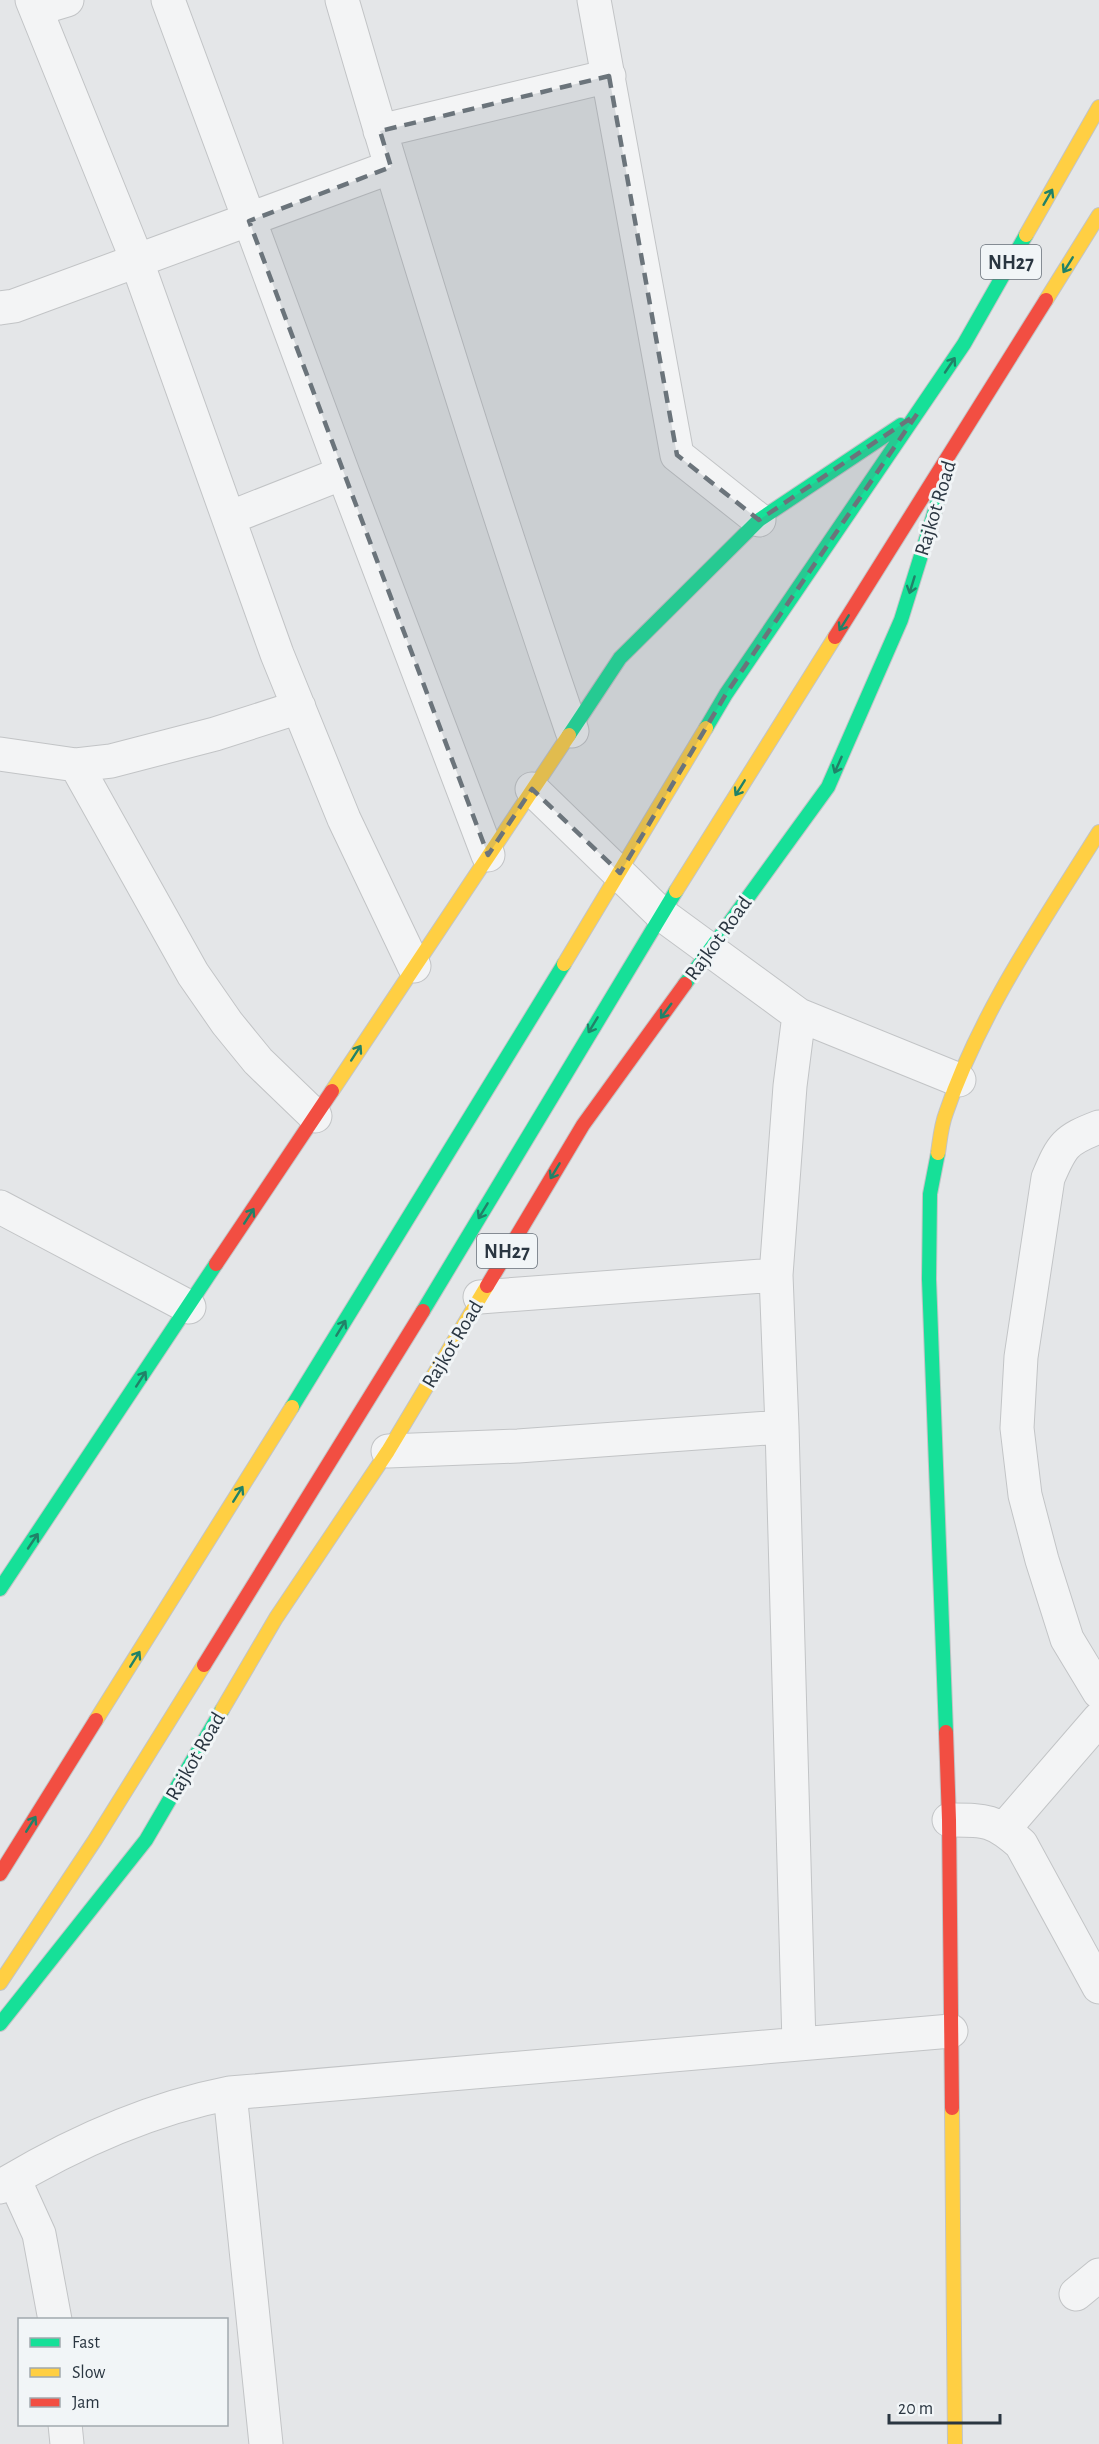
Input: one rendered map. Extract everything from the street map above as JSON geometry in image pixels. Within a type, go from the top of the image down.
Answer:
[{"type":"main road","name":"NH27","points":[[0,1874],[178,1591],[620,873],[726,694],[964,344],[1099,107]]},
{"type":"main road","name":"NH27","points":[[0,1983],[95,1840],[434,1294],[661,914],[1099,215]]},
{"type":"main road","name":"NH27","points":[[0,1589],[620,658],[759,520],[917,414]]},
{"type":"main road","name":"Rajkot Road","points":[[0,2024],[146,1840],[276,1618],[387,1451],[583,1125],[828,787],[901,620],[953,449]]},
{"type":"main road","points":[[955,2444],[949,1820],[929,1279],[930,1194],[945,1115],[972,1047],[1028,947],[1099,832]]},
{"type":"street","points":[[168,0],[343,473],[488,855]]},
{"type":"street","points":[[342,0],[391,167],[520,580],[572,730]]},
{"type":"street","points":[[594,0],[677,455],[759,520]]},
{"type":"street","points":[[46,3],[137,262],[299,707],[344,819],[414,966]]},
{"type":"street","points":[[380,131],[609,76]]},
{"type":"street","points":[[0,308],[14,306],[137,262],[391,167]]},
{"type":"street","points":[[229,518],[343,473]]},
{"type":"street","points":[[0,754],[76,765],[111,761],[153,751],[299,707]]},
{"type":"street","points":[[76,765],[193,974],[227,1023],[258,1061],[315,1116]]},
{"type":"street","points":[[532,789],[661,914],[799,1015],[959,1080]]},
{"type":"street","points":[[799,1015],[790,1086],[776,1275],[799,2044]]},
{"type":"street","points":[[1099,1127],[1075,1136],[1059,1151],[1048,1178],[1021,1357],[1017,1428],[1025,1496],[1049,1583],[1067,1640],[1099,1692]]},
{"type":"street","points":[[0,1207],[189,1307]]},
{"type":"street","points":[[480,1297],[776,1275]]},
{"type":"street","points":[[387,1451],[518,1446],[782,1427]]},
{"type":"street","points":[[1004,1829],[1099,1719]]},
{"type":"street","points":[[949,1820],[985,1820],[1004,1829],[1021,1844],[1099,1987]]},
{"type":"street","points":[[55,2318],[39,2234],[7,2183],[84,2140],[189,2101],[230,2094],[951,2031]]},
{"type":"street","points":[[230,2094],[266,2444]]},
{"type":"street","points":[[65,2426],[67,2444]]},
{"type":"highlighted area","points":[[609,76],[677,455],[759,520],[917,414],[726,694],[620,873],[532,789],[488,855],[249,221],[391,167],[380,131]]},
{"type":"traffic: fast","points":[[706,728],[726,694],[964,344],[1026,235]]},
{"type":"traffic: fast","points":[[569,735],[620,658],[759,520],[901,425]]},
{"type":"traffic: fast","points":[[685,984],[828,787],[901,620],[941,491]]},
{"type":"traffic: fast","points":[[423,1311],[676,891]]},
{"type":"traffic: fast","points":[[292,1407],[564,964]]},
{"type":"traffic: fast","points":[[938,1153],[930,1194],[929,1279],[946,1732]]},
{"type":"traffic: fast","points":[[0,1589],[216,1264]]},
{"type":"traffic: fast","points":[[0,2024],[146,1840],[222,1710]]},
{"type":"traffic: slow","points":[[1026,235],[1099,107]]},
{"type":"traffic: slow","points":[[1046,300],[1099,215]]},
{"type":"traffic: slow","points":[[676,891],[835,637]]},
{"type":"traffic: slow","points":[[564,964],[706,728]]},
{"type":"traffic: slow","points":[[332,1091],[569,735]]},
{"type":"traffic: slow","points":[[938,1153],[944,1118],[976,1039],[1014,968],[1099,832]]},
{"type":"traffic: slow","points":[[222,1710],[276,1618],[388,1451],[487,1286]]},
{"type":"traffic: slow","points":[[96,1720],[292,1407]]},
{"type":"traffic: slow","points":[[0,1983],[95,1840],[204,1665]]},
{"type":"traffic: slow","points":[[952,2108],[955,2444]]},
{"type":"traffic: jam","points":[[835,637],[1046,300]]},
{"type":"traffic: jam","points":[[487,1286],[583,1125],[685,984]]},
{"type":"traffic: jam","points":[[216,1264],[332,1091]]},
{"type":"traffic: jam","points":[[204,1665],[423,1311]]},
{"type":"traffic: jam","points":[[0,1874],[96,1720]]},
{"type":"traffic: jam","points":[[946,1732],[952,2108]]}]
